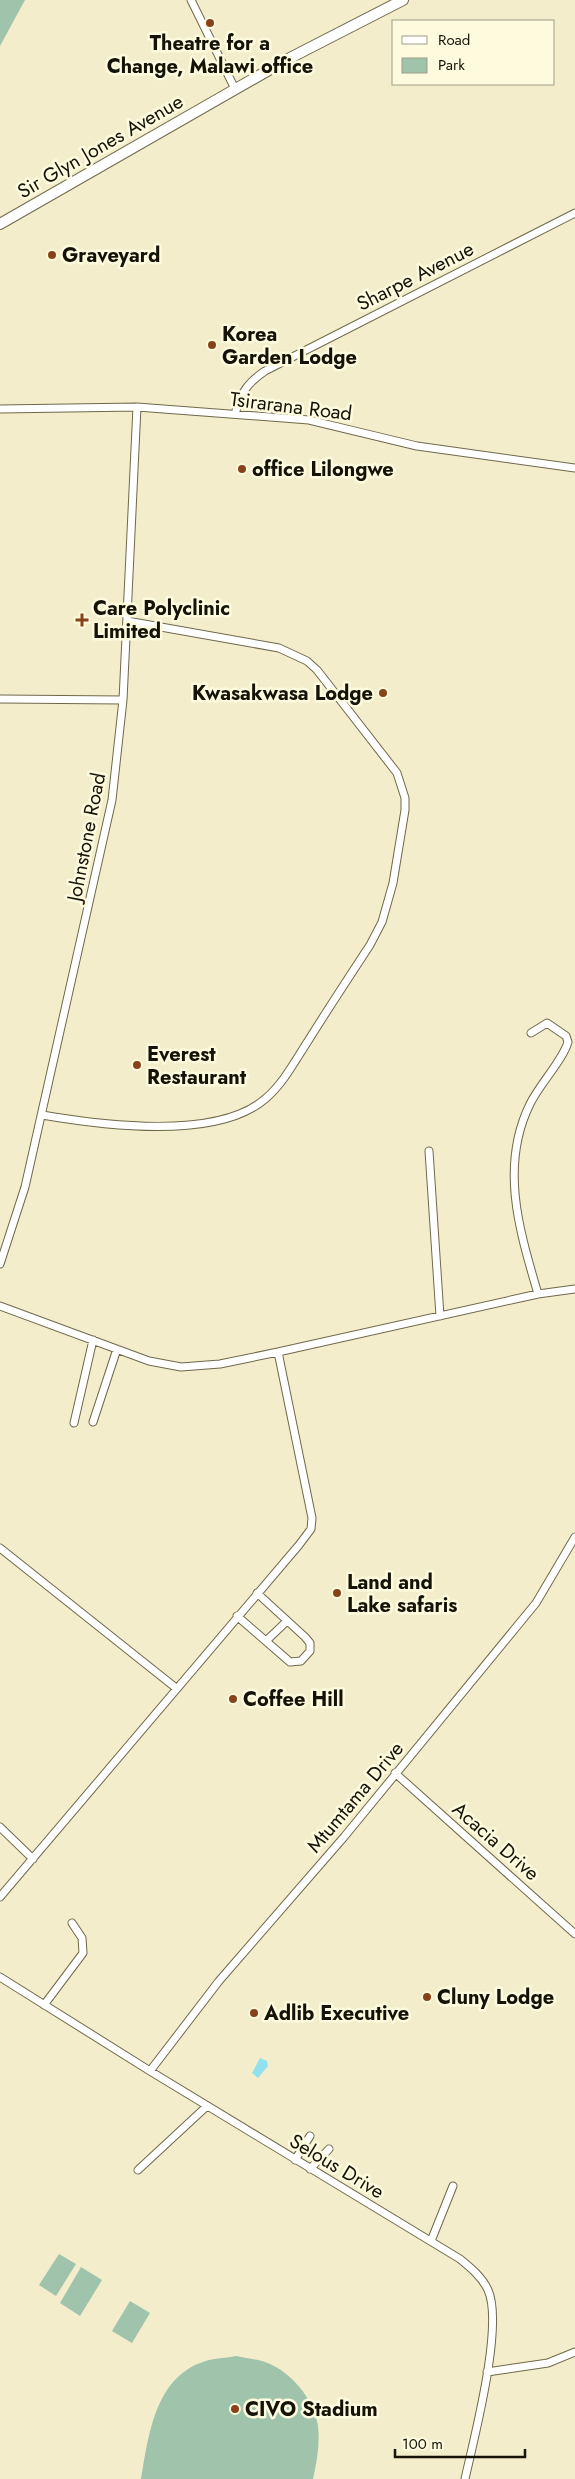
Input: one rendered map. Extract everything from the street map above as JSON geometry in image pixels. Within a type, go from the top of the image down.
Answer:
[{"type":"main road","name":"Sir Glyn Jones Avenue","points":[[0,224],[235,89],[403,0]]},
{"type":"street","points":[[190,0],[235,89]]},
{"type":"street","name":"Sharpe Avenue","points":[[235,414],[243,390],[266,371],[575,212]]},
{"type":"street","name":"Tsirarana Road","points":[[0,409],[137,407],[309,420],[417,446],[575,468]]},
{"type":"street","name":"Johnstone Road","points":[[0,1264],[25,1187],[112,800],[123,700],[137,407]]},
{"type":"street","points":[[42,1115],[71,1120],[151,1126],[190,1124],[227,1119],[257,1105],[281,1082],[370,945],[382,922],[393,884],[404,810],[401,784],[397,773],[317,670],[306,661],[279,648],[127,621]]},
{"type":"street","points":[[0,699],[123,700]]},
{"type":"street","points":[[531,1033],[544,1024],[550,1024],[566,1036],[568,1042],[530,1103],[524,1118],[517,1149],[514,1181],[515,1208],[538,1294]]},
{"type":"street","points":[[428,1151],[440,1316]]},
{"type":"street","points":[[0,1306],[149,1361],[181,1367],[220,1364],[538,1294],[575,1288]]},
{"type":"street","points":[[74,1423],[93,1340]]},
{"type":"street","points":[[93,1422],[117,1349]]},
{"type":"street","points":[[0,1897],[311,1529],[312,1518],[278,1352]]},
{"type":"street","name":"Mtumtama Drive","points":[[150,2071],[219,1981],[344,1837],[536,1603],[575,1537]]},
{"type":"street","points":[[0,1548],[176,1688]]},
{"type":"street","points":[[237,1616],[290,1662],[301,1661],[310,1651],[310,1644],[258,1593]]},
{"type":"street","points":[[266,1641],[287,1621]]},
{"type":"street","name":"Acacia Drive","points":[[395,1773],[575,1934]]},
{"type":"street","points":[[0,1827],[33,1859]]},
{"type":"street","points":[[44,2004],[82,1953],[82,1938],[72,1923]]},
{"type":"street","name":"Selous Drive","points":[[0,1977],[295,2160],[460,2258],[482,2278],[489,2291],[492,2320],[487,2372],[465,2479]]},
{"type":"street","points":[[138,2170],[207,2106]]},
{"type":"street","points":[[295,2160],[310,2136]]},
{"type":"street","points":[[310,2169],[329,2149]]},
{"type":"street","points":[[431,2241],[453,2186]]},
{"type":"street","points":[[487,2372],[548,2363],[575,2352]]},
{"type":"green space","points":[[0,0],[25,0],[0,46]]},
{"type":"green space","points":[[59,2254],[76,2264],[56,2296],[39,2285]]},
{"type":"green space","points":[[81,2267],[102,2280],[80,2316],[60,2303]]},
{"type":"green space","points":[[130,2301],[150,2313],[132,2343],[112,2331]]},
{"type":"green space","name":"CIVO Stadium","points":[[236,2356],[272,2365],[291,2378],[306,2395],[316,2415],[318,2426],[318,2452],[313,2479],[141,2479],[152,2425],[166,2392],[177,2378],[191,2367],[209,2360]]},
{"type":"water","points":[[260,2058],[267,2061],[268,2066],[258,2078],[252,2073]]},
{"type":"place","name":"Theatre for a Change, Malawi office","points":[[210,23]]},
{"type":"place","name":"Graveyard","points":[[52,255]]},
{"type":"place","name":"Korea Garden Lodge","points":[[212,345]]},
{"type":"place","name":"office Lilongwe","points":[[242,469]]},
{"type":"place","name":"Care Polyclinic Limited","points":[[82,620]]},
{"type":"place","name":"Kwasakwasa Lodge","points":[[383,693]]},
{"type":"place","name":"Everest Restaurant","points":[[137,1065]]},
{"type":"place","name":"Land and Lake safaris","points":[[337,1593]]},
{"type":"place","name":"Coffee Hill","points":[[233,1699]]},
{"type":"place","name":"Cluny Lodge","points":[[427,1997]]},
{"type":"place","name":"Adlib Executive","points":[[254,2013]]},
{"type":"place","name":"CIVO Stadium","points":[[235,2409]]}]
